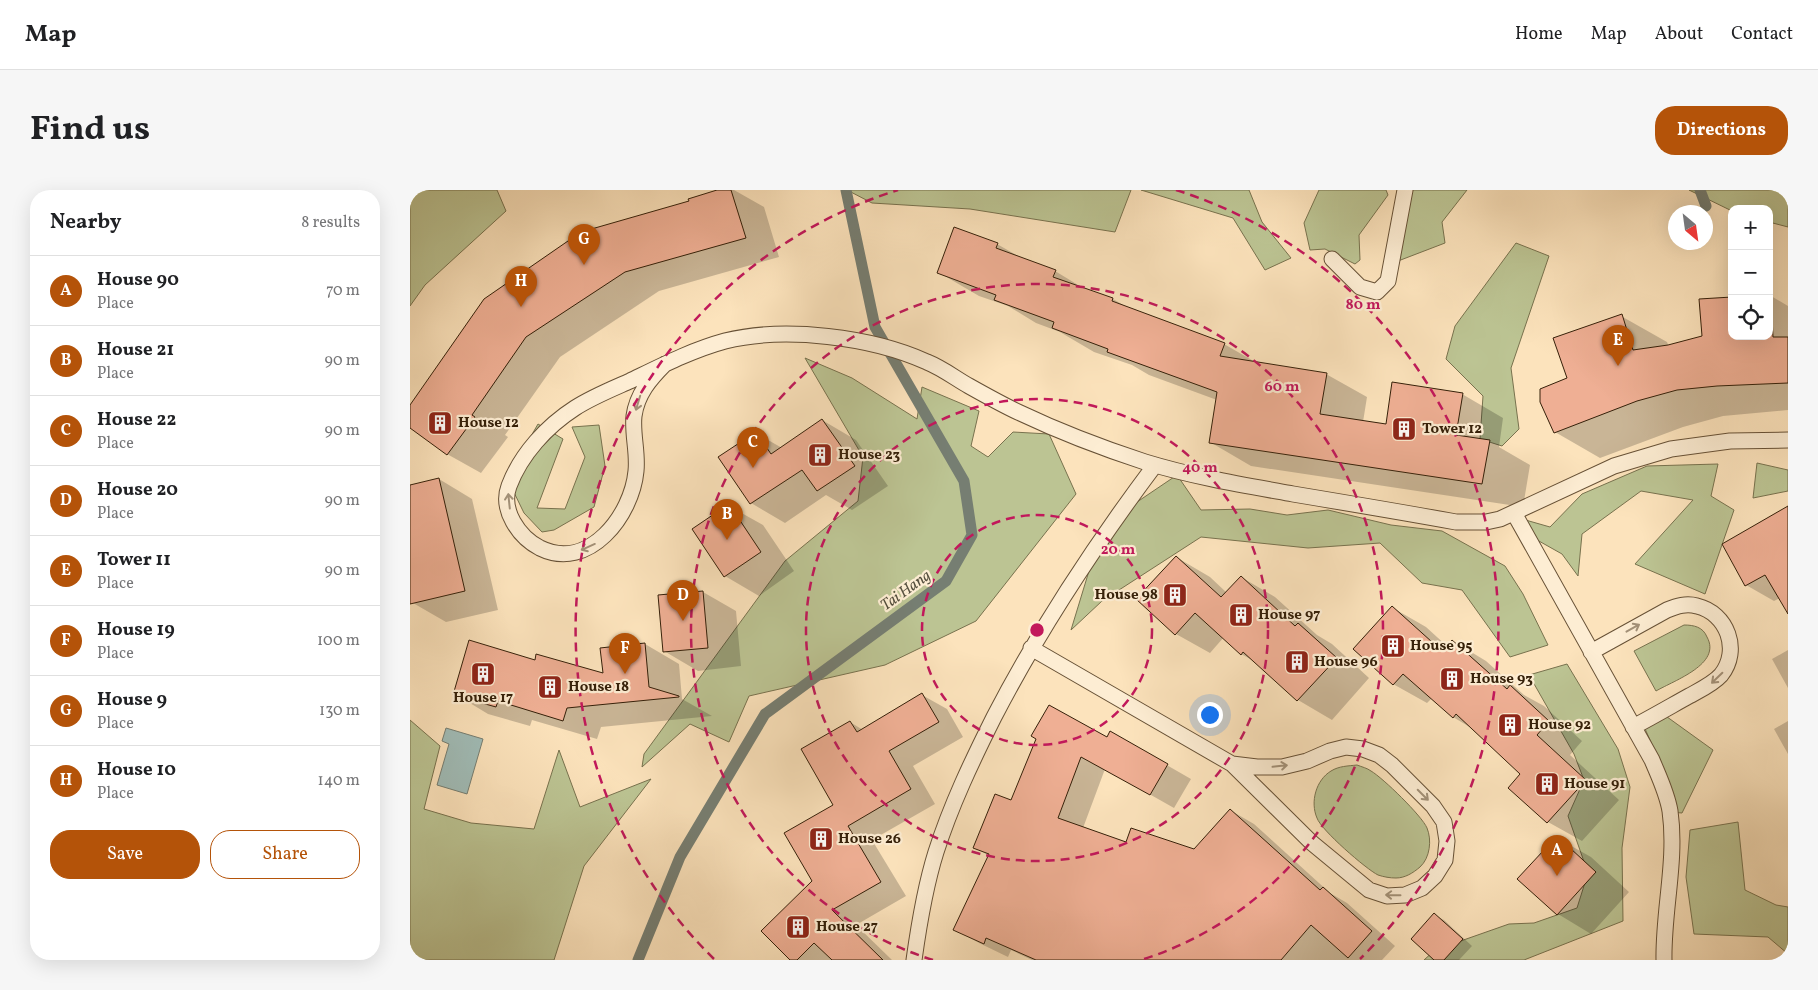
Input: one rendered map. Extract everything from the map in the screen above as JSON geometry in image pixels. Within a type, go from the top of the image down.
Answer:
[{"type":"lane","points":[[1332,259],[1360,288],[1377,292],[1388,281],[1405,190]]},
{"type":"lane","points":[[665,364],[650,378],[640,395],[634,415],[636,474],[631,494],[610,531],[597,544],[581,551],[564,554],[546,551],[531,543],[519,532],[512,519],[508,504],[508,489],[538,439],[550,428],[575,408],[665,364],[696,350],[728,340],[761,335],[795,334],[880,346],[930,363],[973,389],[1080,439],[1155,465],[1208,479],[1456,522],[1486,522],[1514,513],[1614,466],[1671,449],[1730,440],[1788,440]]},
{"type":"lane","points":[[914,960],[921,914],[936,854],[957,795],[980,745],[1031,648],[1090,554],[1155,465]]},
{"type":"lane","points":[[1514,513],[1652,760],[1662,784],[1670,810],[1672,836],[1664,960]]},
{"type":"lane","points":[[1591,652],[1667,610],[1681,605],[1696,605],[1710,610],[1721,620],[1728,633],[1731,648],[1728,662],[1721,676],[1709,685],[1633,727]]},
{"type":"lane","points":[[1031,648],[1232,764],[1312,843],[1369,890],[1387,896],[1405,895],[1422,888],[1435,876],[1445,860],[1447,841],[1444,822],[1433,806],[1392,765],[1379,755],[1364,749],[1346,747],[1330,751],[1307,761],[1282,766],[1257,767],[1232,764]]},
{"type":"green space","points":[[410,190],[497,190],[506,211],[425,285],[410,306]]},
{"type":"green space","points":[[847,190],[1131,190],[1115,232],[970,209],[872,203]]},
{"type":"green space","points":[[1141,190],[1249,190],[1262,222],[1291,258],[1265,270],[1233,218]]},
{"type":"green space","points":[[1319,190],[1386,190],[1388,195],[1359,235],[1360,260],[1355,264],[1325,249],[1310,250],[1304,223]]},
{"type":"green space","points":[[1410,190],[1467,190],[1442,222],[1445,243],[1385,266]]},
{"type":"green space","points":[[1689,190],[1788,190],[1788,227],[1773,223],[1773,205],[1728,205],[1728,209]]},
{"type":"green space","points":[[1516,243],[1549,256],[1511,368],[1519,429],[1502,446],[1480,439],[1483,396],[1446,359],[1455,326]]},
{"type":"green space","points":[[805,358],[852,378],[917,419],[922,387],[979,411],[971,446],[988,457],[1013,432],[1049,434],[1076,494],[976,621],[885,665],[749,696],[729,742],[690,724],[642,767],[644,754],[785,561],[858,501],[863,457]]},
{"type":"green space","points":[[538,424],[563,439],[537,508],[565,509],[585,457],[572,427],[599,425],[605,466],[594,507],[554,530],[542,532],[524,513],[507,478]]},
{"type":"green space","points":[[1757,463],[1788,470],[1788,491],[1753,498]]},
{"type":"green space","points":[[1718,464],[1711,496],[1734,510],[1705,594],[1635,564],[1693,500],[1641,491],[1582,534],[1578,576],[1562,554],[1530,536],[1522,519],[1550,527],[1582,494],[1647,466]]},
{"type":"green space","points":[[1177,475],[1201,510],[1250,509],[1287,515],[1328,510],[1391,525],[1442,531],[1505,566],[1523,594],[1548,645],[1510,657],[1462,590],[1422,583],[1380,543],[1308,548],[1201,537],[1102,601],[1071,630],[1103,525]]},
{"type":"green space","points":[[1684,625],[1698,627],[1703,631],[1710,647],[1708,655],[1694,670],[1656,691],[1634,651]]},
{"type":"green space","points":[[1567,664],[1618,749],[1630,787],[1622,848],[1623,921],[1524,960],[1424,960],[1435,950],[1509,924],[1534,923],[1577,908],[1588,873],[1568,816],[1584,780],[1574,754],[1529,675]]},
{"type":"green space","points":[[1663,714],[1713,750],[1682,813],[1670,812],[1662,767],[1642,722]]},
{"type":"green space","points":[[410,720],[440,746],[424,809],[471,823],[534,829],[559,750],[580,807],[651,779],[584,866],[554,960],[410,960]]},
{"type":"green space","points":[[1357,765],[1369,770],[1384,781],[1424,822],[1427,828],[1430,843],[1428,854],[1420,867],[1409,875],[1396,878],[1378,875],[1344,849],[1320,824],[1317,818],[1314,798],[1321,780],[1334,769]]},
{"type":"green space","points":[[1738,822],[1745,890],[1776,905],[1788,907],[1788,954],[1768,937],[1694,934],[1686,877],[1690,830]]},
{"type":"water","points":[[446,728],[483,739],[467,794],[437,785],[449,744],[442,741]]},
{"type":"building","points":[[717,190],[731,190],[746,238],[625,272],[526,337],[472,415],[475,417],[447,455],[410,428],[410,405],[484,299],[581,232],[689,201],[688,199]]},
{"type":"building","points":[[954,227],[998,243],[996,248],[1056,270],[1053,277],[1113,298],[1112,301],[1225,343],[1220,356],[1327,373],[1320,414],[1386,424],[1392,382],[1463,393],[1456,435],[1490,440],[1482,484],[1209,443],[1217,392],[1107,352],[1108,349],[1052,328],[1054,322],[994,300],[996,295],[937,273]]},
{"type":"building","points":[[1728,297],[1728,340],[1773,340],[1773,337],[1788,337],[1788,383],[1677,390],[1637,401],[1554,433],[1540,402],[1540,389],[1567,378],[1553,338],[1622,314],[1633,350],[1668,345],[1702,336],[1699,299]]},
{"type":"building","points":[[822,419],[855,466],[817,491],[802,470],[750,504],[718,457],[756,432],[771,454]]},
{"type":"building","points":[[439,478],[465,591],[410,604],[410,485]]},
{"type":"building","points":[[729,504],[761,552],[724,577],[692,529]]},
{"type":"building","points":[[1788,506],[1788,614],[1765,575],[1745,586],[1722,544]]},
{"type":"building","points":[[1176,556],[1221,597],[1241,576],[1295,626],[1298,623],[1337,658],[1297,701],[1243,652],[1241,655],[1195,613],[1175,635],[1136,599]]},
{"type":"building","points":[[703,591],[708,648],[663,652],[658,595]]},
{"type":"building","points":[[1392,606],[1442,651],[1452,640],[1507,689],[1510,685],[1549,721],[1537,735],[1586,780],[1547,823],[1508,788],[1520,774],[1456,714],[1453,718],[1403,674],[1393,685],[1353,649]]},
{"type":"building","points":[[469,640],[535,660],[536,654],[603,673],[600,648],[645,643],[649,687],[679,697],[567,708],[563,721],[498,701],[496,707],[453,695]]},
{"type":"building","points":[[922,693],[939,722],[889,751],[911,789],[848,826],[881,882],[832,910],[883,960],[832,960],[814,943],[797,960],[790,960],[761,931],[812,881],[784,833],[833,805],[801,749],[850,721],[857,732]]},
{"type":"building","points":[[1049,705],[1107,737],[1110,731],[1168,764],[1150,795],[1081,757],[1058,818],[1126,842],[1131,828],[1194,849],[1230,809],[1320,890],[1323,887],[1372,931],[1348,958],[1311,925],[1281,960],[1036,960],[986,938],[984,944],[953,930],[989,854],[973,848],[995,794],[1011,800],[1036,739],[1031,736]]},
{"type":"building","points":[[1557,836],[1596,872],[1557,915],[1517,879]]},
{"type":"building","points":[[1434,913],[1463,939],[1444,960],[1434,960],[1411,939]]},
{"type":"waterway","name":"Tai Hang","points":[[638,960],[680,857],[765,714],[946,581],[972,535],[964,481],[875,327],[846,190]]},
{"type":"waterway","points":[[1700,190],[1706,205]]},
{"type":"place","name":"House 9","points":[[584,265]]},
{"type":"place","name":"House 10","points":[[521,307]]},
{"type":"place","name":"Tower 11","points":[[1618,366]]},
{"type":"place","name":"House 12","points":[[440,423]]},
{"type":"place","name":"Tower 12","points":[[1404,429]]},
{"type":"place","name":"House 23","points":[[820,455]]},
{"type":"place","name":"House 22","points":[[753,468]]},
{"type":"place","name":"House 21","points":[[727,540]]},
{"type":"place","name":"House 98","points":[[1175,595]]},
{"type":"place","name":"House 97","points":[[1241,615]]},
{"type":"place","name":"House 20","points":[[683,621]]},
{"type":"place","name":"House 95","points":[[1393,646]]},
{"type":"place","name":"House 96","points":[[1297,662]]},
{"type":"place","name":"House 17","points":[[483,674]]},
{"type":"place","name":"House 19","points":[[625,674]]},
{"type":"place","name":"House 93","points":[[1452,679]]},
{"type":"place","name":"House 18","points":[[550,687]]},
{"type":"place","name":"House 92","points":[[1510,725]]},
{"type":"place","name":"House 91","points":[[1547,784]]},
{"type":"place","name":"House 26","points":[[821,839]]},
{"type":"place","name":"House 90","points":[[1557,876]]},
{"type":"place","name":"House 27","points":[[798,927]]}]
